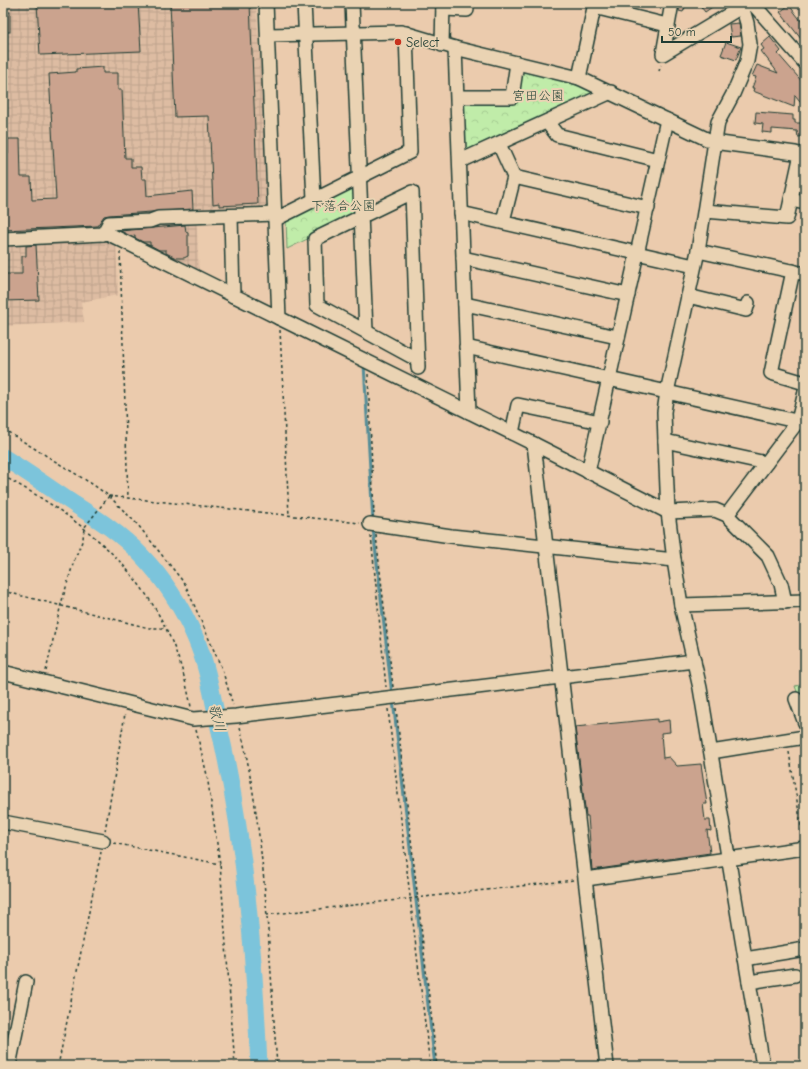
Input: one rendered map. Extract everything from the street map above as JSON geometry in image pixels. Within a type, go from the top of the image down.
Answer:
[{"type":"street","points":[[266,3],[279,318]]},
{"type":"street","points":[[304,3],[314,199]]},
{"type":"street","points":[[352,3],[366,331]]},
{"type":"street","points":[[672,3],[663,54],[742,4],[748,3],[754,5],[805,63]]},
{"type":"street","points":[[742,4],[750,44],[747,61],[733,94],[718,122],[713,142],[705,211],[698,251],[664,412],[668,512],[674,560],[681,605],[694,661],[711,752],[762,1066]]},
{"type":"street","points":[[579,78],[595,5],[667,25]]},
{"type":"street","points":[[442,45],[443,6],[467,10]]},
{"type":"street","points":[[268,35],[406,33],[442,45],[579,78],[713,142],[803,155],[787,218],[705,211]]},
{"type":"street","points":[[104,234],[109,223],[150,221],[158,218],[231,216],[275,217],[410,152],[406,33]]},
{"type":"street","points":[[455,48],[469,412]]},
{"type":"street","points":[[458,97],[512,97],[517,63]]},
{"type":"street","points":[[460,161],[611,92]]},
{"type":"street","points":[[588,472],[600,422],[617,337],[628,295],[667,120]]},
{"type":"street","points":[[547,122],[557,135],[658,160]]},
{"type":"street","points":[[499,144],[514,177],[503,221]]},
{"type":"street","points":[[514,177],[648,208]]},
{"type":"street","points":[[412,192],[418,364],[366,331],[316,305],[315,239],[362,215],[412,192]]},
{"type":"street","points":[[791,200],[805,203]]},
{"type":"street","points":[[461,213],[503,221],[694,266]]},
{"type":"street","points":[[231,216],[233,296]]},
{"type":"street","points":[[3,239],[107,233],[512,433],[668,512],[715,510],[727,515],[768,556],[781,584],[785,602]]},
{"type":"street","points":[[698,251],[799,273],[771,373],[805,383]]},
{"type":"street","points":[[463,258],[628,295]]},
{"type":"street","points":[[688,296],[746,310]]},
{"type":"street","points":[[465,304],[617,337]]},
{"type":"street","points":[[466,347],[802,422]]},
{"type":"street","points":[[727,515],[766,463],[802,422],[805,392]]},
{"type":"street","points":[[512,433],[518,405],[600,422]]},
{"type":"street","points":[[665,441],[766,463]]},
{"type":"street","points":[[534,444],[607,1066]]},
{"type":"street","points":[[372,524],[451,536],[674,560]]},
{"type":"street","points":[[681,605],[805,601]]},
{"type":"street","points":[[3,672],[196,719],[233,716],[694,661]]},
{"type":"street","points":[[796,699],[805,723]]},
{"type":"street","points":[[711,752],[805,737]]},
{"type":"street","points":[[3,822],[103,841]]},
{"type":"street","points":[[586,879],[729,860],[804,843]]},
{"type":"street","points":[[745,959],[805,949]]},
{"type":"street","points":[[749,982],[796,975]]},
{"type":"street","points":[[9,1066],[26,982]]},
{"type":"path","points":[[120,240],[128,499]]},
{"type":"path","points":[[279,318],[289,516]]},
{"type":"path","points":[[368,363],[372,524],[430,1066]]},
{"type":"path","points":[[3,429],[109,496],[138,525],[185,584],[222,669],[233,716],[251,772],[266,915],[277,1066]]},
{"type":"path","points":[[3,476],[37,494],[84,528],[118,558],[144,590],[166,628],[176,650],[187,683],[196,719],[207,775],[220,864],[235,1066]]},
{"type":"path","points":[[109,496],[372,524]]},
{"type":"path","points":[[43,682],[61,604],[74,561],[83,539],[84,528],[109,496]]},
{"type":"path","points":[[372,524],[391,697],[418,898],[437,1066]]},
{"type":"path","points":[[3,591],[61,604],[149,628],[166,628]]},
{"type":"path","points":[[58,1066],[103,841],[127,703]]},
{"type":"path","points":[[787,740],[804,843]]},
{"type":"path","points":[[103,841],[220,864]]},
{"type":"path","points":[[266,915],[586,879]]},
{"type":"shaded area","points":[[3,3],[256,3],[271,211],[196,211],[199,276],[116,237],[118,295],[81,302],[84,322],[3,326]]},
{"type":"shaded area","points":[[792,3],[805,3],[805,19]]},
{"type":"green space","name":"宮田公園","points":[[519,67],[596,88],[596,94],[467,155],[462,152],[463,98],[514,99]]},
{"type":"green space","name":"下落合公園","points":[[356,182],[358,214],[287,249],[286,218]]},
{"type":"green space","points":[[805,684],[805,713],[795,686]]},
{"type":"building","points":[[37,3],[138,3],[141,51],[40,55]]},
{"type":"building","points":[[170,3],[250,3],[258,204],[219,206],[219,203],[213,204],[209,116],[175,117]]},
{"type":"building","points":[[680,3],[687,3],[683,12],[679,11]]},
{"type":"building","points":[[698,3],[718,3],[705,12]]},
{"type":"building","points":[[789,5],[805,26],[805,44],[780,12]]},
{"type":"building","points":[[3,12],[10,12],[10,32],[3,32]]},
{"type":"building","points":[[739,23],[741,36],[731,37],[729,24]]},
{"type":"building","points":[[770,37],[781,51],[778,54],[805,85],[805,107],[795,95],[794,107],[753,91],[754,88],[752,88],[756,77],[752,76],[757,65],[778,73],[761,51],[764,49],[761,45]]},
{"type":"building","points":[[726,42],[741,47],[736,60],[721,55]]},
{"type":"building","points":[[103,67],[103,73],[118,73],[118,90],[122,90],[125,158],[131,158],[131,167],[141,167],[142,179],[146,179],[147,196],[192,191],[193,209],[109,215],[104,216],[97,226],[3,230],[3,154],[8,154],[8,139],[20,139],[21,177],[31,177],[32,200],[56,199],[49,74],[76,72],[76,69]]},
{"type":"building","points":[[756,112],[793,115],[793,120],[795,120],[795,123],[805,123],[805,136],[798,137],[797,131],[772,129],[772,133],[762,132],[763,124],[755,123]]},
{"type":"building","points":[[185,225],[186,232],[188,233],[188,256],[184,258],[176,258],[166,253],[166,250],[159,250],[150,245],[150,242],[143,242],[135,238],[135,235],[130,236],[120,231]]},
{"type":"building","points":[[36,245],[39,300],[3,301],[3,274],[22,274],[22,256],[26,256],[26,246]]},
{"type":"building","points":[[657,719],[657,722],[669,720],[670,732],[661,733],[663,758],[669,757],[677,766],[701,764],[707,804],[703,804],[705,820],[710,820],[711,831],[707,830],[710,853],[592,870],[588,816],[586,816],[575,727]]},
{"type":"waterway","points":[[364,364],[373,522]]},
{"type":"waterway","name":"歌川","points":[[3,457],[100,521],[133,547],[165,584],[178,604],[195,637],[203,658],[211,690],[227,765],[242,850],[251,936],[259,1066]]},
{"type":"waterway","points":[[373,528],[392,695]]},
{"type":"waterway","points":[[393,700],[435,1066]]},
{"type":"place","name":"Select","points":[[398,42]]}]
